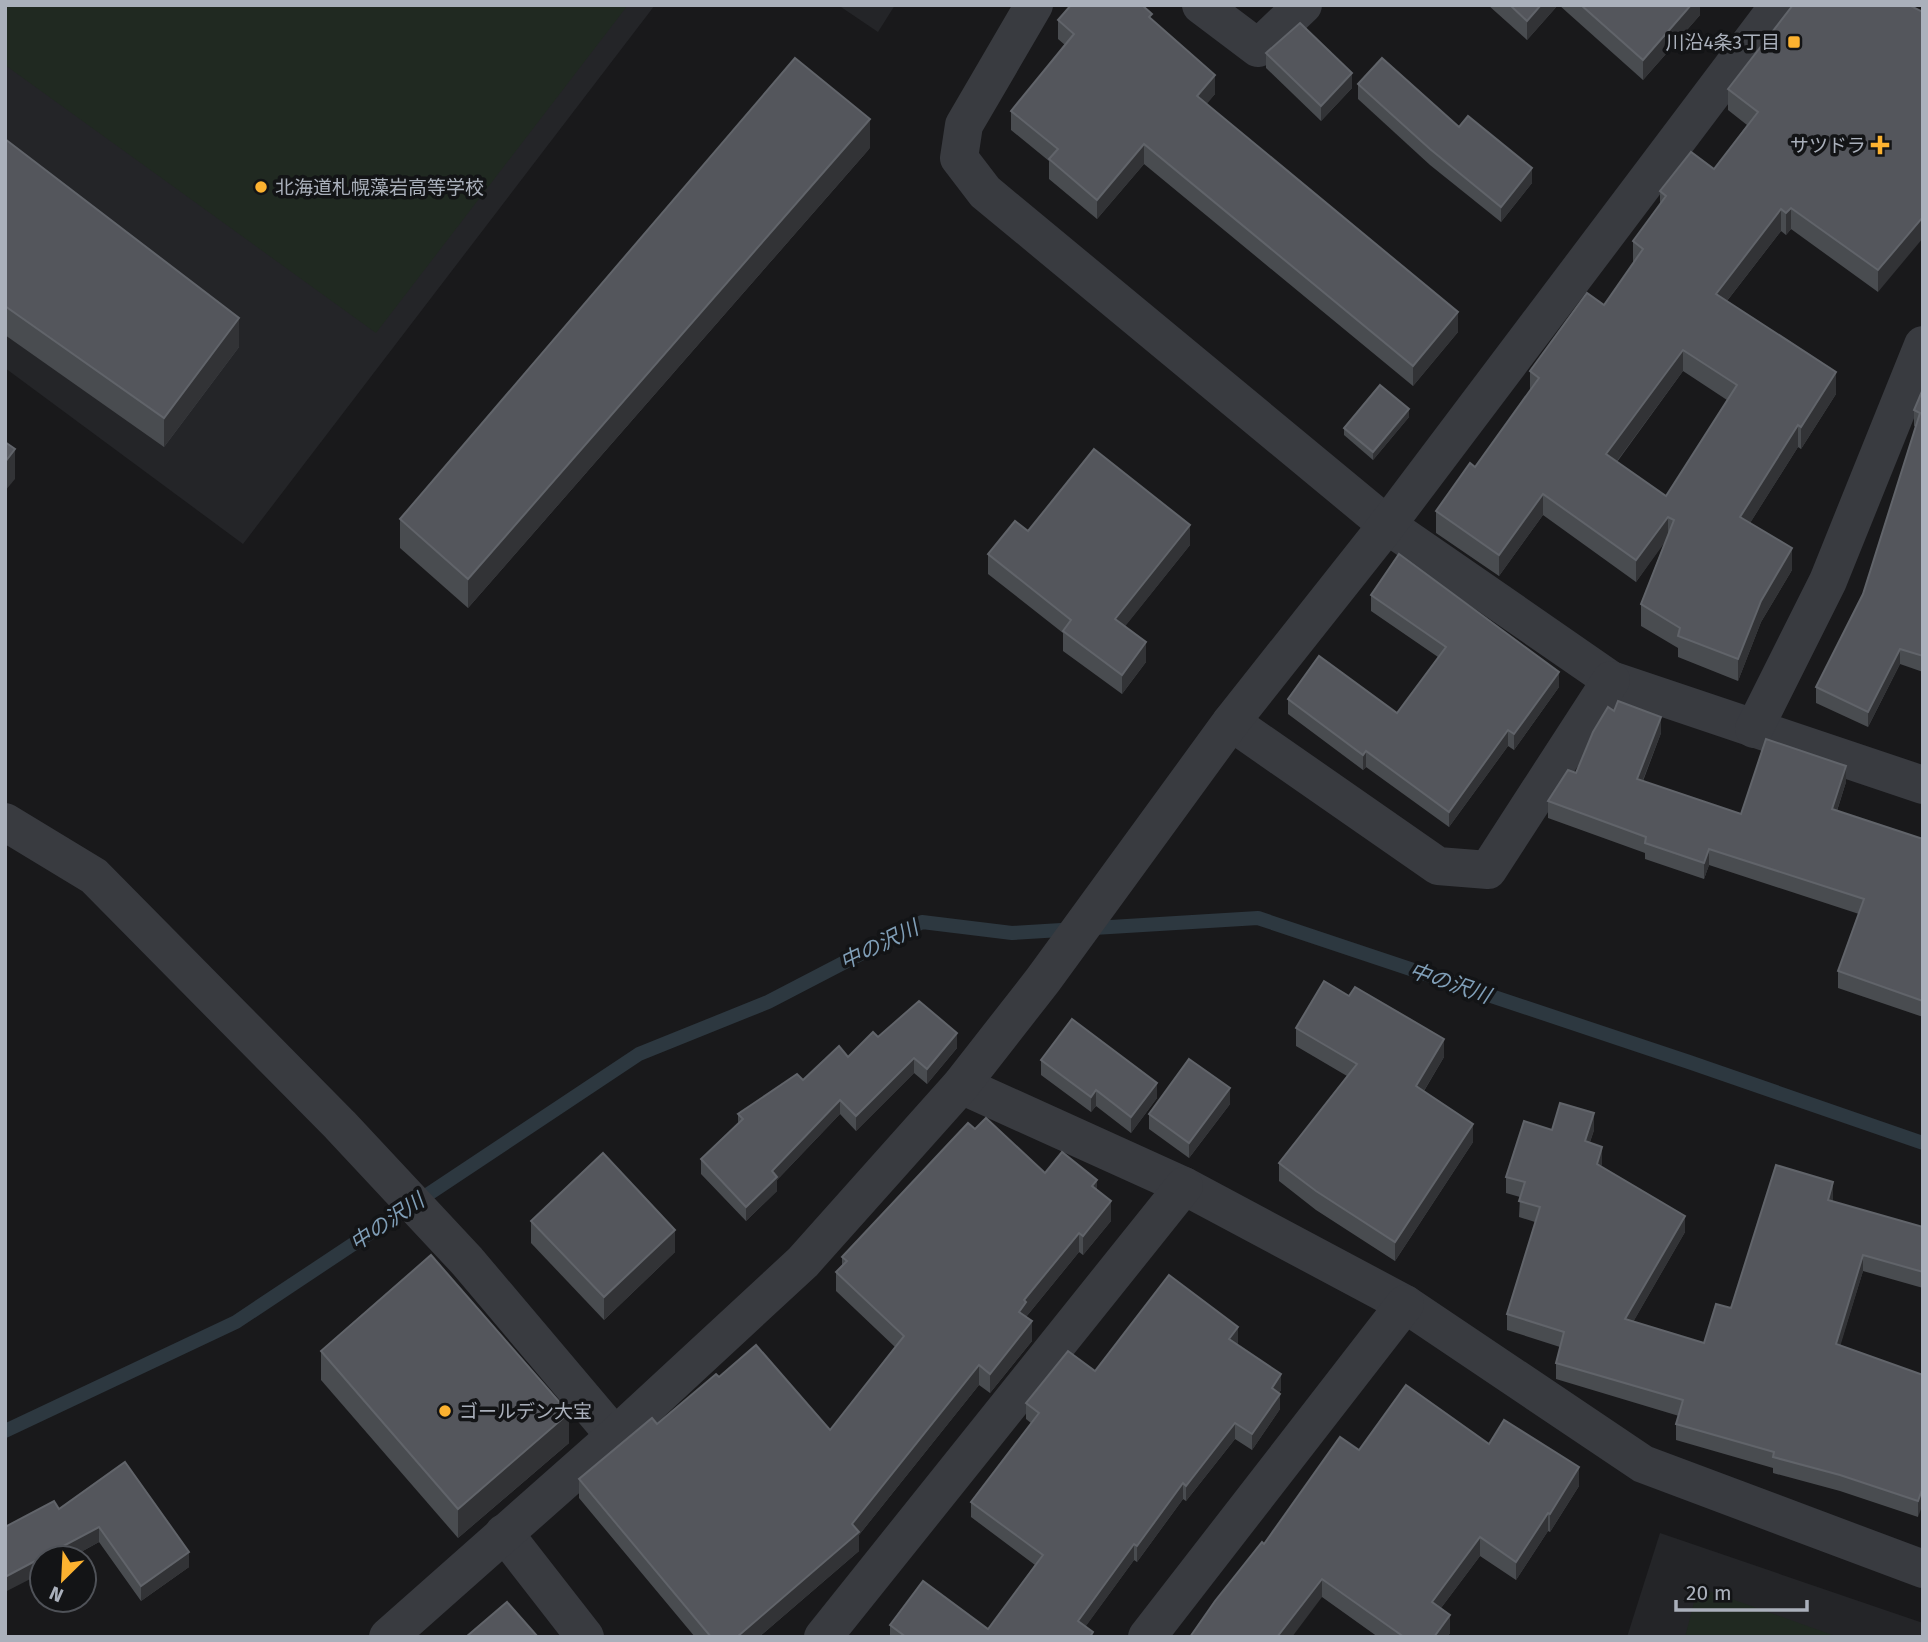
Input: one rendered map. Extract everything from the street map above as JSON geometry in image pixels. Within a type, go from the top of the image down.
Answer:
[{"type":"street","points":[[1034,5],[964,125],[959,158],[985,192],[1387,525],[1611,680],[1923,785]]},
{"type":"street","points":[[1201,5],[1258,48],[1303,5]]},
{"type":"street","points":[[388,1637],[615,1436],[803,1262],[961,1085],[1043,979],[1231,722],[1387,525],[1779,5]]},
{"type":"street","points":[[1754,729],[1828,581],[1923,345]]},
{"type":"street","points":[[1231,722],[1438,866],[1488,870],[1611,680]]},
{"type":"street","points":[[5,822],[94,876],[340,1125],[467,1261],[615,1436]]},
{"type":"street","points":[[961,1085],[1184,1186],[1405,1304],[1643,1464],[1923,1569]]},
{"type":"street","points":[[823,1637],[1184,1186]]},
{"type":"street","points":[[1147,1637],[1405,1304]]},
{"type":"street","points":[[504,1533],[585,1637]]},
{"type":"shaded area","name":"北海道札幌藻岩高等学校","points":[[5,5],[655,5],[243,544],[5,368]]},
{"type":"shaded area","points":[[5,5],[628,5],[376,333],[5,65]]},
{"type":"shaded area","points":[[838,5],[895,5],[878,32]]},
{"type":"shaded area","points":[[1660,1533],[1923,1623],[1923,1637],[1627,1637]]},
{"type":"shaded area","points":[[1698,1587],[1838,1637],[1685,1637]]},
{"type":"building","points":[[1071,5],[1142,5],[1152,14],[1149,17],[1215,75],[1197,96],[1458,312],[1413,366],[1144,144],[1097,200],[1049,159],[1058,149],[1011,111],[1074,34],[1058,20]]},
{"type":"building","points":[[1510,5],[1541,5],[1527,21]]},
{"type":"building","points":[[1581,5],[1691,5],[1643,60]]},
{"type":"building","points":[[1793,5],[1909,5],[1923,12],[1923,217],[1878,270],[1791,208],[1786,213],[1781,209],[1716,294],[1836,372],[1801,427],[1798,425],[1740,517],[1792,548],[1761,601],[1738,659],[1678,636],[1680,628],[1641,604],[1674,520],[1668,517],[1636,560],[1543,494],[1499,555],[1436,511],[1470,463],[1475,467],[1539,378],[1530,371],[1587,293],[1604,305],[1643,249],[1633,241],[1666,196],[1660,191],[1691,152],[1714,169],[1758,112],[1728,89]],"holes":[[[1683,350],[1737,385],[1666,496],[1606,454]]]},
{"type":"building","points":[[1300,23],[1352,73],[1321,106],[1266,53]]},
{"type":"building","points":[[795,58],[870,119],[468,579],[400,519]]},
{"type":"building","points":[[1382,58],[1459,127],[1468,116],[1532,168],[1501,207],[1430,149],[1358,84]]},
{"type":"building","points":[[5,139],[239,318],[164,418],[5,306]]},
{"type":"building","points":[[1380,385],[1409,409],[1373,452],[1344,428]]},
{"type":"building","points":[[1923,389],[1923,656],[1900,649],[1868,712],[1816,687],[1863,594],[1920,413],[1914,410]]},
{"type":"building","points":[[5,442],[15,449],[5,462]]},
{"type":"building","points":[[1094,449],[1190,525],[1115,619],[1146,642],[1122,675],[1063,631],[1071,620],[988,554],[1015,521],[1028,531]]},
{"type":"building","points":[[1399,554],[1559,672],[1514,734],[1508,730],[1449,812],[1366,751],[1363,755],[1288,699],[1319,656],[1397,713],[1446,647],[1371,595]]},
{"type":"building","points":[[1618,701],[1661,717],[1637,779],[1741,814],[1766,739],[1846,766],[1832,809],[1923,839],[1923,1001],[1838,971],[1864,899],[1709,849],[1704,863],[1645,843],[1646,837],[1548,801],[1568,770],[1576,773],[1593,732],[1608,707],[1614,711]]},
{"type":"building","points":[[1324,981],[1349,996],[1355,987],[1444,1039],[1416,1086],[1473,1124],[1395,1242],[1316,1191],[1279,1163],[1357,1064],[1296,1028]]},
{"type":"building","points":[[919,1001],[957,1033],[927,1069],[914,1058],[856,1116],[840,1100],[772,1171],[777,1177],[746,1207],[701,1159],[743,1119],[738,1114],[797,1074],[803,1080],[839,1046],[848,1057],[873,1032],[878,1037]]},
{"type":"building","points":[[1072,1019],[1157,1083],[1131,1117],[1096,1090],[1091,1097],[1041,1060]]},
{"type":"building","points":[[1189,1059],[1230,1088],[1189,1143],[1149,1114]]},
{"type":"building","points":[[1560,1103],[1594,1113],[1585,1141],[1602,1147],[1597,1164],[1685,1216],[1625,1319],[1704,1343],[1716,1304],[1731,1308],[1776,1165],[1833,1182],[1828,1200],[1923,1227],[1923,1272],[1863,1255],[1836,1344],[1923,1375],[1923,1487],[1918,1501],[1840,1475],[1773,1457],[1774,1452],[1676,1424],[1683,1400],[1556,1363],[1564,1332],[1507,1314],[1540,1207],[1519,1201],[1525,1182],[1506,1177],[1524,1121],[1552,1130]]},
{"type":"building","points":[[986,1118],[1045,1173],[1062,1152],[1097,1180],[1092,1186],[1111,1201],[1083,1236],[1079,1233],[1024,1300],[1026,1302],[1019,1312],[1032,1321],[990,1374],[979,1365],[852,1524],[859,1532],[737,1637],[711,1637],[579,1479],[652,1418],[657,1424],[716,1374],[719,1377],[756,1345],[830,1430],[904,1336],[836,1272],[847,1261],[842,1257],[968,1123],[975,1129]]},
{"type":"building","points":[[603,1153],[675,1230],[604,1297],[531,1221]]},
{"type":"building","name":"ゴールデン大宝","points":[[431,1255],[569,1413],[458,1509],[321,1351]]},
{"type":"building","points":[[1169,1275],[1238,1327],[1229,1339],[1281,1374],[1272,1388],[1280,1394],[1252,1434],[1235,1423],[1186,1486],[1183,1483],[1137,1546],[1134,1544],[1078,1621],[1093,1632],[1090,1637],[906,1637],[890,1625],[923,1581],[988,1629],[1043,1555],[971,1502],[1039,1413],[1026,1403],[1068,1351],[1095,1371]]},
{"type":"building","points":[[1406,1385],[1489,1444],[1504,1420],[1579,1467],[1516,1562],[1480,1537],[1432,1602],[1450,1615],[1434,1637],[1404,1637],[1322,1579],[1277,1637],[1190,1637],[1215,1601],[1262,1542],[1264,1544],[1340,1437],[1359,1450]]},
{"type":"building","points":[[125,1462],[189,1552],[141,1586],[99,1527],[67,1544],[28,1544],[28,1565],[5,1577],[5,1527],[54,1501],[59,1509]]},
{"type":"building","points":[[507,1602],[538,1637],[466,1637]]},
{"type":"waterway","name":"中の沢川","points":[[5,1431],[236,1322],[639,1054],[768,1002],[922,922],[1012,933],[1258,918],[1923,1143]]},
{"type":"place","name":"川沿4条3丁目","points":[[1794,42]]},
{"type":"place","name":"サツドラ","points":[[1880,145]]},
{"type":"place","name":"北海道札幌藻岩高等学校","points":[[261,187]]},
{"type":"place","name":"ゴールデン大宝","points":[[445,1411]]}]
